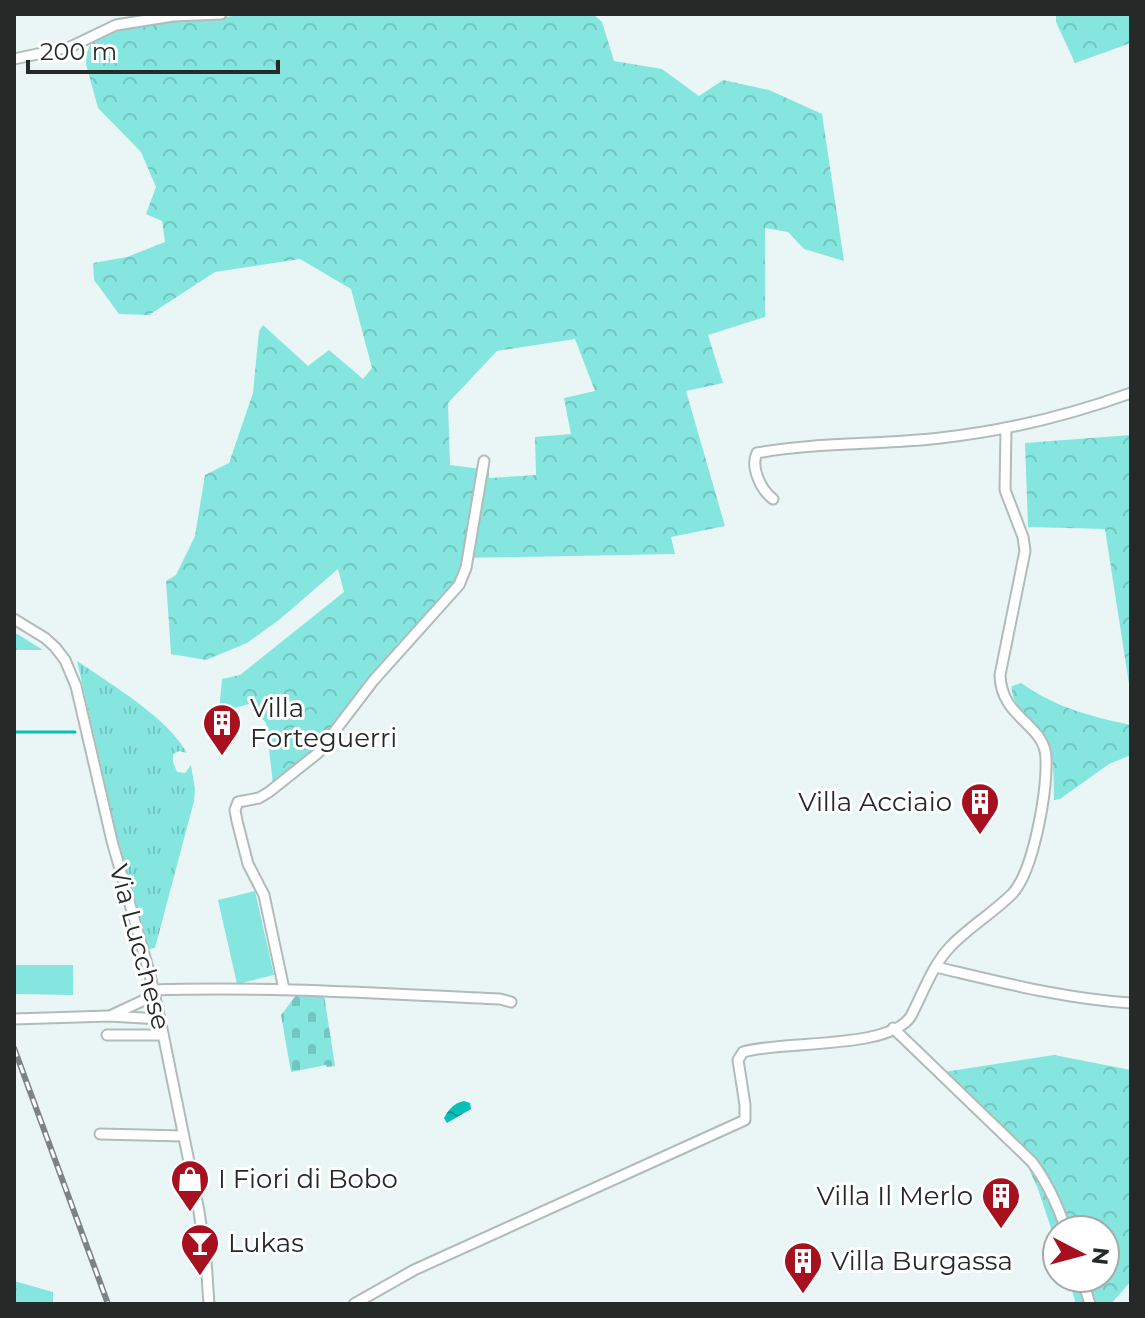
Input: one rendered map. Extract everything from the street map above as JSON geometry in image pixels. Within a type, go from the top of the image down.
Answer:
[{"type":"street","points":[[14,59],[70,47],[116,25],[169,16],[221,14]]},
{"type":"street","points":[[773,499],[763,489],[755,468],[754,458],[760,452],[940,438],[1006,428],[1094,406],[1131,393]]},
{"type":"street","points":[[354,1304],[414,1270],[745,1120],[738,1060],[743,1052],[781,1045],[857,1041],[905,1023],[950,946],[1012,894],[1023,879],[1044,803],[1046,762],[1044,746],[1037,735],[1008,705],[1000,675],[1025,551],[1023,537],[1005,490],[1006,428]]},
{"type":"street","points":[[284,989],[264,895],[248,864],[235,807],[238,802],[254,800],[269,792],[318,753],[373,681],[459,585],[466,568],[484,461]]},
{"type":"street","name":"Via Lucchese","points":[[14,619],[55,647],[73,676],[112,841],[160,1019],[201,1224],[209,1304]]},
{"type":"street","points":[[936,967],[1044,991],[1104,1002],[1131,1003]]},
{"type":"street","points":[[109,1016],[154,993],[221,988],[500,999],[511,1002]]},
{"type":"street","points":[[14,1019],[109,1016],[160,1019]]},
{"type":"street","points":[[893,1028],[1032,1162],[1059,1214]]},
{"type":"street","points":[[107,1035],[163,1035]]},
{"type":"street","points":[[100,1134],[183,1136]]},
{"type":"green space","points":[[244,14],[593,14],[602,22],[614,61],[662,69],[699,96],[723,80],[769,90],[822,114],[844,261],[804,249],[788,232],[765,228],[765,317],[708,335],[723,383],[686,391],[725,526],[671,537],[675,554],[463,558],[455,581],[378,670],[322,742],[273,784],[266,723],[249,704],[219,712],[222,679],[240,675],[344,592],[338,569],[247,643],[206,660],[171,654],[166,581],[176,575],[195,536],[205,475],[229,463],[253,393],[259,331],[263,325],[308,366],[329,350],[363,379],[372,368],[351,289],[300,259],[215,272],[149,315],[119,314],[94,280],[93,263],[127,257],[165,242],[162,221],[146,214],[156,187],[141,152],[98,108],[86,64],[90,45],[118,29],[174,20],[209,20]],"holes":[[[575,339],[595,391],[564,398],[571,434],[535,437],[536,475],[489,478],[489,470],[450,465],[448,403],[497,351]]]},
{"type":"green space","points":[[1056,14],[1131,14],[1131,43],[1075,63],[1056,22]]},
{"type":"green space","points":[[1131,435],[1131,697],[1105,529],[1028,527],[1025,443]]},
{"type":"green space","points":[[14,632],[43,650],[14,650]]},
{"type":"green space","points":[[77,661],[138,702],[178,740],[187,753],[179,751],[173,754],[177,772],[185,773],[191,765],[194,801],[155,948],[149,949],[116,832]]},
{"type":"green space","points":[[1021,683],[1047,699],[1074,710],[1131,725],[1131,755],[1109,764],[1060,799],[1054,800],[1053,768],[1048,745],[1018,706],[1012,693],[1012,686]]},
{"type":"green space","points":[[255,891],[274,975],[237,984],[218,900]]},
{"type":"green space","points":[[14,965],[73,965],[73,995],[14,994]]},
{"type":"green space","points":[[297,994],[324,995],[335,1066],[291,1072],[281,1015]]},
{"type":"green space","points":[[1054,1055],[1131,1070],[1131,1281],[1121,1292],[1121,1214],[1046,1214],[1018,1145],[944,1072]]},
{"type":"green space","points":[[14,1281],[53,1292],[53,1304],[14,1301]]},
{"type":"green space","points":[[1073,1294],[1120,1294],[1111,1304],[1076,1304]]},
{"type":"water","points":[[464,1101],[470,1103],[471,1109],[447,1123],[444,1118],[448,1112]]},
{"type":"waterway","points":[[14,732],[75,732]]},
{"type":"railway","points":[[14,1048],[108,1304]]},
{"type":"place","name":"Villa Forteguerri","points":[[222,757]]},
{"type":"place","name":"Villa Acciaio","points":[[980,836]]},
{"type":"place","name":"I Fiori di Bobo","points":[[190,1213]]},
{"type":"place","name":"Villa Il Merlo","points":[[1001,1230]]},
{"type":"place","name":"Lukas","points":[[200,1277]]},
{"type":"place","name":"Villa Burgassa","points":[[803,1295]]}]
